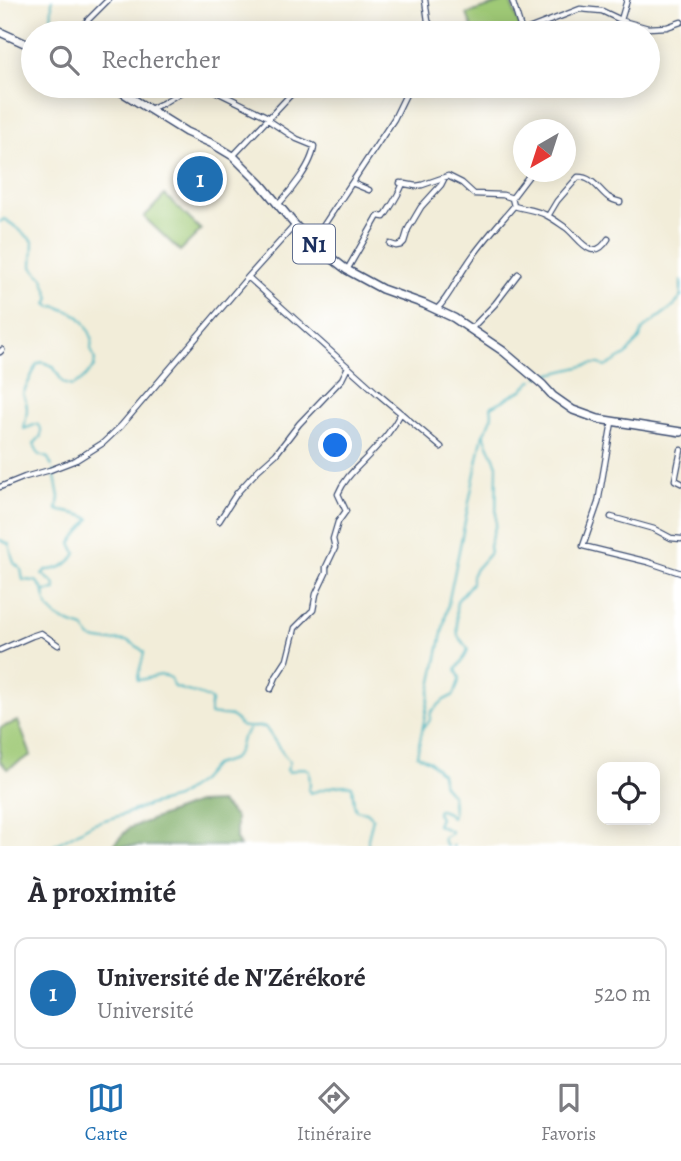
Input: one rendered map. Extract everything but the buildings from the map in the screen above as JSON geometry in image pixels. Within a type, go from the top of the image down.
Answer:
[{"type":"main road","points":[[0,32],[21,42]]},
{"type":"main road","name":"N1","points":[[131,98],[186,132],[233,156],[312,243],[347,270],[382,289],[437,309],[471,329],[503,351],[573,410],[598,419],[681,432]]},
{"type":"street","points":[[87,21],[108,0]]},
{"type":"street","points":[[425,0],[428,21]]},
{"type":"street","points":[[512,0],[517,21]]},
{"type":"street","points":[[621,20],[627,0]]},
{"type":"street","points":[[549,21],[580,9],[602,11],[624,21]]},
{"type":"street","points":[[660,27],[681,22]]},
{"type":"street","points":[[149,109],[170,98]]},
{"type":"street","points":[[228,98],[269,119],[297,139],[314,146],[312,156],[295,184],[278,205]]},
{"type":"street","points":[[233,156],[288,98]]},
{"type":"street","points":[[312,243],[394,119],[404,98]]},
{"type":"street","points":[[390,244],[396,246],[404,242],[421,207],[441,185],[445,176]]},
{"type":"street","points":[[347,270],[378,216],[384,216],[400,192],[401,183],[416,186],[448,176],[474,194],[512,198]]},
{"type":"street","points":[[548,216],[562,194],[578,177],[590,180],[609,198],[620,202]]},
{"type":"street","points":[[512,198],[524,182]]},
{"type":"street","points":[[352,183],[369,191]]},
{"type":"street","points":[[512,198],[514,206]]},
{"type":"street","points":[[514,206],[548,216],[568,228],[579,243],[589,249],[604,246],[608,239]]},
{"type":"street","points":[[437,309],[449,295],[475,251],[514,206]]},
{"type":"street","points":[[0,487],[76,460],[103,443],[121,426],[248,276],[295,225]]},
{"type":"street","points":[[471,329],[494,306],[518,274]]},
{"type":"street","points":[[248,276],[441,447]]},
{"type":"street","points":[[219,521],[237,493],[276,454],[299,424],[342,379],[348,367]]},
{"type":"street","points":[[271,689],[287,660],[295,628],[313,610],[316,594],[333,555],[333,539],[338,522],[346,511],[338,494],[341,486],[388,435],[401,413]]},
{"type":"street","points":[[612,421],[598,503],[583,546],[681,573]]},
{"type":"street","points":[[681,450],[675,480],[681,482]]},
{"type":"street","points":[[611,517],[681,539]]},
{"type":"street","points":[[0,650],[41,633],[58,645]]},
{"type":"green space","points":[[510,0],[518,21],[470,21],[467,14]]},
{"type":"green space","points":[[165,195],[201,230],[180,251],[144,217]]},
{"type":"green space","points":[[18,721],[31,755],[7,769],[0,761],[0,728]]},
{"type":"green space","points":[[220,802],[236,818],[236,839],[240,846],[115,846],[129,828],[197,803]]},
{"type":"waterway","points":[[51,21],[52,0]]},
{"type":"waterway","points":[[0,222],[4,219],[33,241],[32,267],[43,278],[50,298],[47,304],[80,317],[92,338],[94,367],[81,381],[72,386],[63,383],[53,366],[42,362],[37,364],[23,394],[27,407],[24,429],[37,424],[41,429],[41,436],[34,444],[39,455],[48,458],[52,466]]},
{"type":"waterway","points":[[538,377],[592,364],[605,367],[626,355],[640,338],[643,329],[675,305],[681,296],[681,280]]},
{"type":"waterway","points":[[447,846],[443,838],[451,831],[437,825],[440,818],[437,813],[438,809],[451,817],[452,795],[443,785],[441,773],[429,761],[417,755],[483,434],[491,418],[491,407],[522,390],[533,380]]},
{"type":"waterway","points":[[424,726],[429,722],[431,712],[454,695],[460,678],[456,670],[468,649],[458,636],[457,601],[472,583],[475,570],[490,553],[489,546],[496,524],[497,465],[484,435]]},
{"type":"waterway","points":[[45,591],[56,590],[54,583],[42,574],[70,561],[76,553],[71,543],[90,519],[57,510],[59,497],[54,471]]},
{"type":"waterway","points":[[0,540],[9,544],[14,563],[21,569],[23,580],[36,581],[43,589],[52,613],[84,628],[90,638],[127,641],[144,652],[138,680],[167,676],[171,678],[173,686],[212,701],[210,714],[230,716],[244,727],[265,727],[290,762],[287,770],[289,772],[301,768],[309,770],[310,793],[336,786],[352,786],[356,810],[367,812],[373,818],[368,846]]},
{"type":"waterway","points":[[53,846],[94,823],[176,798],[200,781],[214,765],[233,759],[242,738],[249,730]]},
{"type":"place","name":"Université de N'Zérékoré","points":[[200,179]]}]
